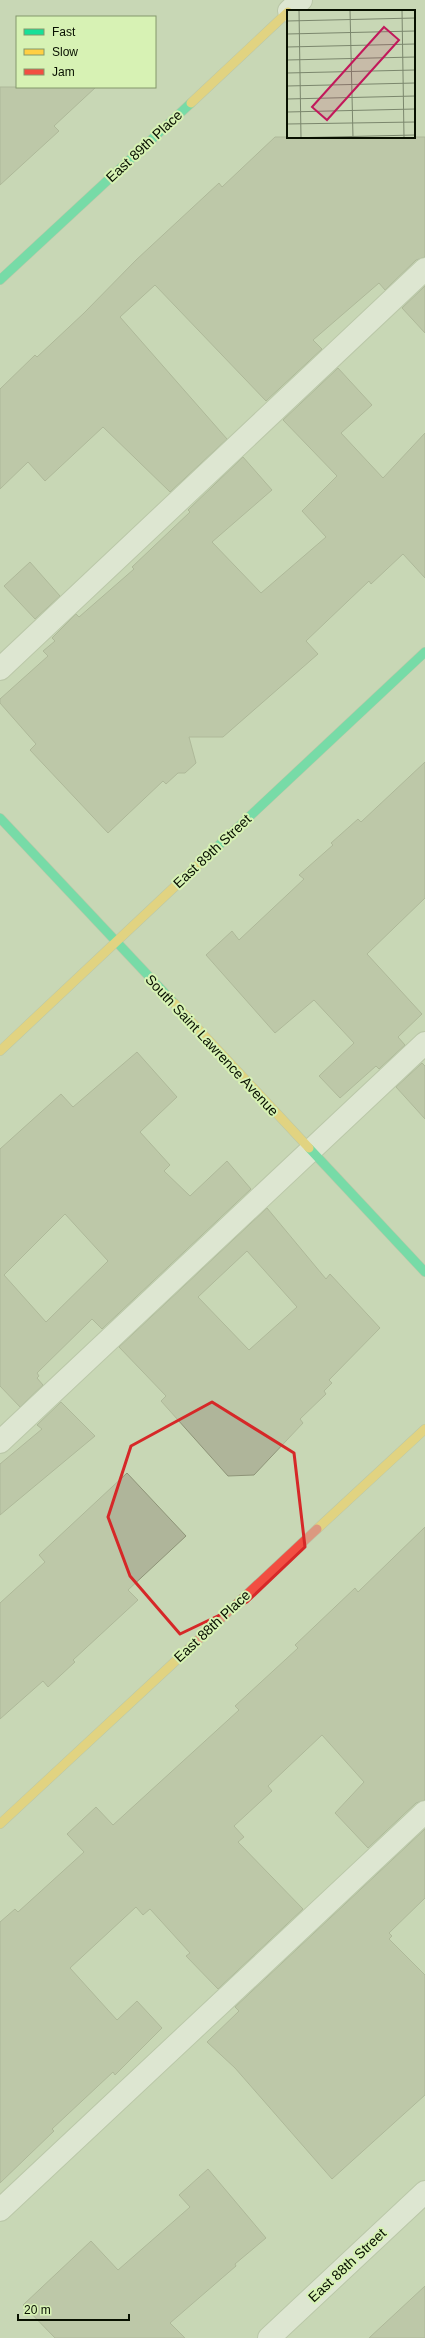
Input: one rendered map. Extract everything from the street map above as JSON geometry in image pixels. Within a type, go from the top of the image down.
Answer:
[{"type":"street","name":"East 89th Place","points":[[291,10],[301,0]]},
{"type":"street","name":"East 89th Place","points":[[0,280],[287,14]]},
{"type":"street","points":[[0,669],[425,269]]},
{"type":"street","name":"East 89th Street","points":[[0,1051],[425,652]]},
{"type":"street","name":"South Saint Lawrence Avenue","points":[[0,818],[425,1272]]},
{"type":"street","points":[[0,1442],[425,1043]]},
{"type":"street","name":"East 88th Place","points":[[0,1824],[425,1429]]},
{"type":"street","points":[[0,2210],[425,1812]]},
{"type":"street","name":"East 88th Street","points":[[269,2338],[425,2192]]},
{"type":"highlighted area","points":[[212,1402],[294,1453],[305,1547],[247,1602],[180,1634],[130,1576],[108,1517],[131,1446]]},
{"type":"building","points":[[0,87],[95,88],[54,126],[59,131],[0,185]]},
{"type":"building","points":[[275,137],[425,137],[425,257],[416,260],[385,290],[379,283],[313,340],[322,349],[266,401],[155,285],[120,317],[227,439],[170,492],[103,427],[45,481],[28,462],[0,489],[0,389],[35,355],[37,357],[84,313],[136,260],[219,183],[222,187]]},
{"type":"building","points":[[425,286],[425,333],[402,308]]},
{"type":"building","points":[[338,368],[372,405],[341,433],[383,478],[425,433],[425,578],[403,554],[371,584],[369,581],[306,641],[318,654],[223,737],[189,737],[196,763],[185,773],[178,773],[166,784],[163,781],[108,833],[30,750],[36,744],[0,703],[0,699],[48,656],[43,651],[55,641],[52,638],[76,614],[79,617],[134,569],[132,567],[190,512],[188,510],[243,457],[272,490],[212,542],[261,593],[326,537],[302,511],[337,476],[283,420]]},
{"type":"building","points":[[30,562],[60,596],[35,619],[4,586]]},
{"type":"building","points":[[425,762],[425,898],[367,954],[422,1014],[398,1037],[405,1045],[379,1069],[376,1066],[340,1098],[319,1076],[354,1043],[314,1000],[275,1033],[206,955],[232,931],[239,940],[304,879],[299,875],[333,845],[331,843],[358,819],[361,822]]},
{"type":"building","points":[[137,1052],[177,1097],[140,1132],[170,1165],[164,1171],[190,1196],[227,1161],[251,1189],[102,1329],[92,1319],[37,1373],[39,1376],[37,1378],[43,1385],[20,1407],[0,1386],[0,1149],[61,1094],[73,1107]],"holes":[[[65,1214],[108,1261],[46,1322],[4,1275]]]},
{"type":"building","points":[[422,1063],[425,1066],[425,1119],[396,1087]]},
{"type":"building","points":[[267,1208],[326,1279],[330,1274],[380,1328],[329,1380],[332,1383],[324,1391],[326,1394],[300,1419],[303,1423],[254,1475],[228,1476],[161,1401],[166,1396],[119,1347]],"holes":[[[247,1251],[297,1307],[249,1350],[198,1297]]]},
{"type":"building","points":[[61,1402],[95,1436],[0,1515],[0,1464],[42,1429],[37,1425]]},
{"type":"building","points":[[127,1473],[186,1536],[128,1590],[138,1600],[73,1660],[75,1662],[48,1687],[43,1681],[0,1719],[0,1603],[45,1562],[39,1555]]},
{"type":"building","points":[[425,1527],[425,1800],[416,1803],[368,1848],[335,1813],[364,1782],[322,1735],[268,1786],[272,1791],[234,1826],[244,1837],[238,1842],[303,1909],[218,1989],[186,1956],[190,1953],[150,1909],[143,1915],[136,1907],[70,1968],[117,2020],[137,2001],[162,2028],[115,2075],[113,2072],[52,2129],[54,2131],[0,2183],[0,1922],[15,1909],[18,1912],[84,1852],[67,1834],[96,1807],[113,1825],[239,1710],[235,1706],[298,1648],[295,1645],[355,1588],[358,1592]]},
{"type":"building","points":[[425,1829],[425,1898],[389,1933],[392,1936],[389,1939],[425,1975],[425,2095],[332,2179],[235,2068],[207,2042],[239,2011],[235,2007]]},
{"type":"building","points":[[208,2169],[266,2238],[170,2323],[185,2338],[55,2338],[23,2305],[91,2241],[118,2270],[190,2207],[179,2195]]},
{"type":"building","points":[[425,2286],[425,2338],[369,2338]]},
{"type":"traffic: fast","points":[[0,280],[191,103]]},
{"type":"traffic: fast","points":[[202,861],[425,652]]},
{"type":"traffic: fast","points":[[0,818],[174,1003]]},
{"type":"traffic: fast","points":[[309,1148],[425,1272]]},
{"type":"traffic: slow","points":[[191,103],[287,13]]},
{"type":"traffic: slow","points":[[0,1051],[202,861]]},
{"type":"traffic: slow","points":[[174,1003],[309,1148]]},
{"type":"traffic: slow","points":[[317,1529],[425,1429]]},
{"type":"traffic: slow","points":[[0,1824],[182,1655]]},
{"type":"traffic: jam","points":[[182,1655],[317,1529]]}]
